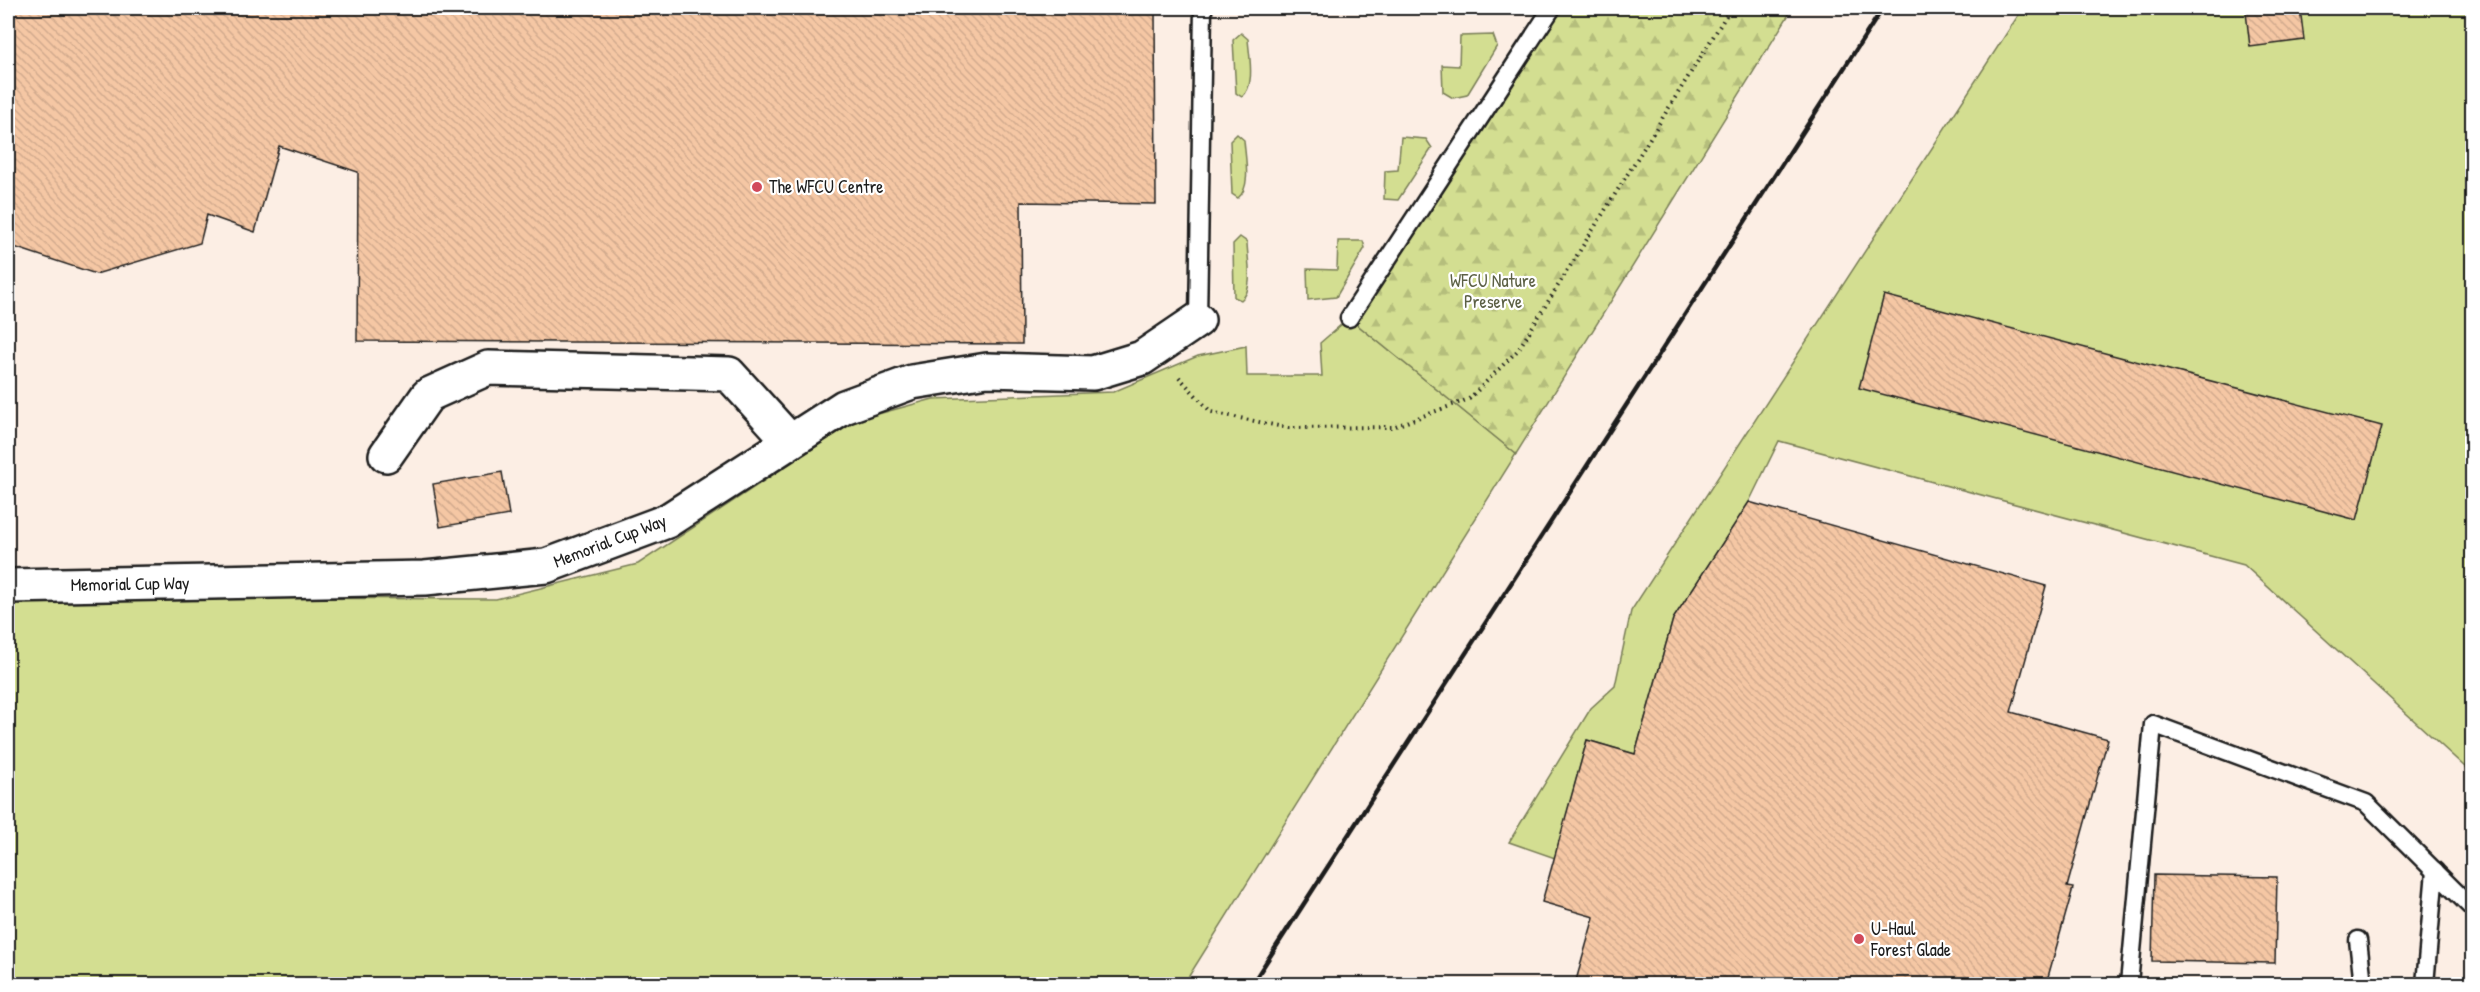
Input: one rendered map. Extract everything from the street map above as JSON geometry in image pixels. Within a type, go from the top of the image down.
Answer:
[{"type":"street","name":"Memorial Cup Way","points":[[8,586],[425,578],[546,566],[667,521],[844,407],[912,382],[987,370],[1093,373],[1142,358],[1198,320]]},
{"type":"street","points":[[386,455],[428,395],[488,368],[729,374],[790,441]]},
{"type":"lane","points":[[1198,320],[1203,8]]},
{"type":"lane","points":[[1349,318],[1552,8]]},
{"type":"lane","points":[[2129,984],[2153,724],[2366,803],[2472,908]]},
{"type":"lane","points":[[2425,984],[2435,871]]},
{"type":"lane","points":[[2358,940],[2363,984]]},
{"type":"path","points":[[1173,371],[1211,412],[1288,428],[1393,427],[1469,399],[1518,350],[1731,8]]},
{"type":"shaded area","points":[[8,8],[2472,8],[2472,984],[8,984]]},
{"type":"green space","name":"WFCU Nature Preserve","points":[[1552,8],[1793,8],[1516,454],[1349,318]]},
{"type":"green space","points":[[2023,8],[2472,8],[2472,781],[2466,768],[2244,565],[1779,441],[1749,502],[1673,619],[1635,754],[1587,740],[1555,858],[1509,842],[1591,708],[1615,686],[1631,611]]},
{"type":"green space","points":[[1241,33],[1248,39],[1251,70],[1249,86],[1242,97],[1236,93],[1233,40]]},
{"type":"green space","points":[[1493,35],[1497,46],[1467,95],[1453,98],[1443,92],[1442,65],[1459,66],[1460,36]]},
{"type":"green space","points":[[1237,134],[1244,140],[1247,171],[1245,187],[1238,198],[1232,194],[1230,141]]},
{"type":"green space","points":[[1401,137],[1426,139],[1432,148],[1398,200],[1384,199],[1385,171],[1398,170]]},
{"type":"green space","points":[[1240,237],[1247,242],[1249,273],[1248,289],[1241,300],[1234,297],[1233,244]]},
{"type":"green space","points":[[1338,241],[1363,241],[1365,248],[1336,297],[1308,300],[1307,269],[1337,270]]},
{"type":"green space","points":[[1349,318],[1516,454],[1184,984],[8,984],[8,597],[496,599],[638,564],[856,420],[933,399],[1113,392],[1198,356],[1246,346],[1247,376],[1322,376],[1320,343]]},
{"type":"building","name":"The WFCU Centre","points":[[8,8],[1155,8],[1156,204],[1021,202],[1022,344],[357,341],[358,172],[279,146],[255,232],[207,215],[200,243],[96,274],[8,245]]},
{"type":"building","points":[[2258,8],[2300,8],[2304,40],[2250,47],[2246,12],[2258,11]]},
{"type":"building","points":[[1884,295],[2382,426],[2357,520],[1859,388]]},
{"type":"building","points":[[502,472],[509,515],[440,527],[433,484]]},
{"type":"building","points":[[1749,502],[2046,586],[2011,712],[2108,739],[2067,887],[2073,888],[2046,984],[1575,984],[1594,917],[1542,902],[1587,740],[1635,754],[1673,619]]},
{"type":"building","points":[[2154,875],[2277,877],[2275,963],[2152,961]]},
{"type":"railway","points":[[1252,984],[1883,8]]},
{"type":"place","name":"The WFCU Centre","points":[[757,187]]},
{"type":"place","name":"U-Haul Forest Glade","points":[[1859,939]]}]
